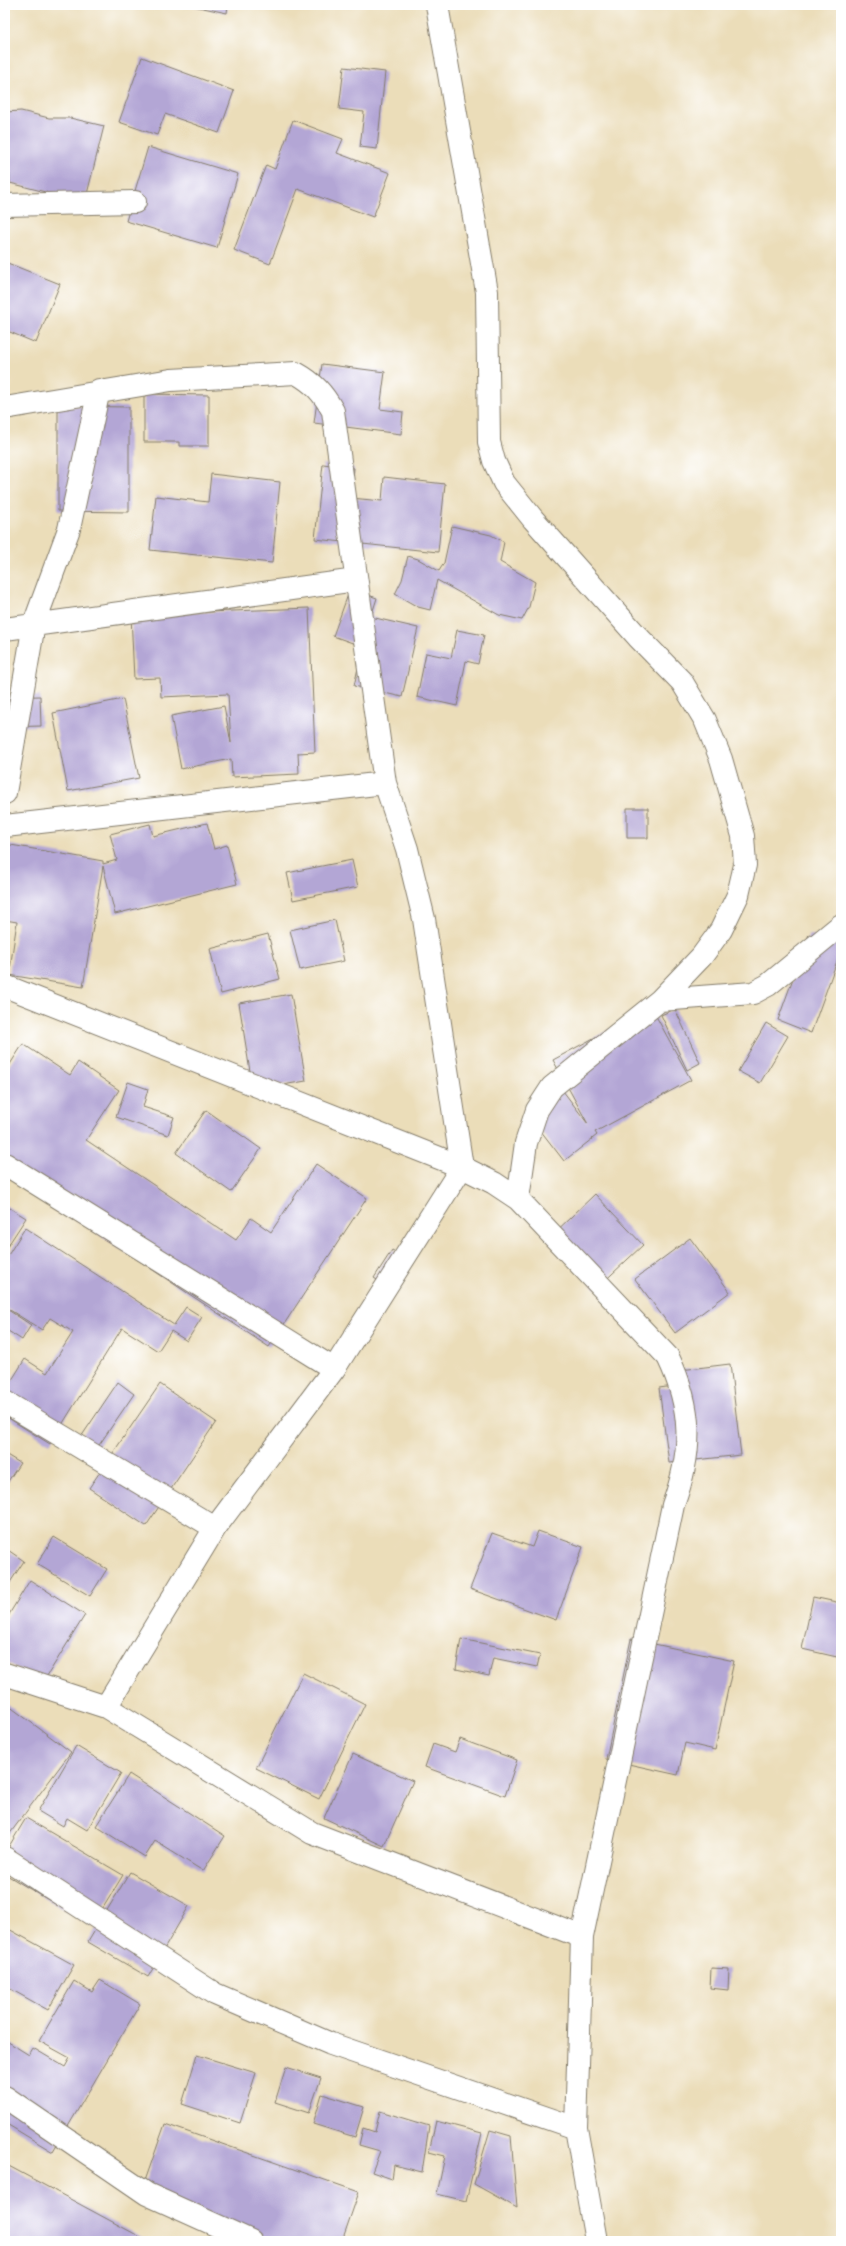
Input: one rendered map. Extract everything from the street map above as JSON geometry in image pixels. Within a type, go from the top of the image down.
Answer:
[{"type":"street","points":[[437,5],[487,292],[489,442],[494,461],[504,483],[533,518],[638,637],[682,682],[705,720],[721,759],[743,836],[745,865],[738,895],[721,930],[702,956],[660,1000],[552,1087],[537,1110],[526,1143],[518,1199]]},
{"type":"street","points":[[5,205],[135,202]]},
{"type":"street","points":[[5,408],[99,390],[171,380],[296,373],[311,381],[323,393],[333,411],[385,783],[407,849],[424,919],[462,1167],[334,1370],[215,1528],[106,1707]]},
{"type":"street","points":[[5,793],[34,624],[69,530],[99,390]]},
{"type":"street","points":[[5,629],[356,580]]},
{"type":"street","points":[[5,826],[385,783]]},
{"type":"street","points":[[660,1000],[753,993],[768,985],[841,924]]},
{"type":"street","points":[[5,986],[462,1167],[494,1183],[518,1199],[668,1357],[680,1382],[685,1409],[688,1440],[683,1477],[673,1505],[582,1938],[576,2128],[596,2241]]},
{"type":"street","points":[[5,1164],[334,1370]]},
{"type":"street","points":[[5,1402],[215,1528]]},
{"type":"street","points":[[5,1674],[106,1707],[312,1833],[582,1938]]},
{"type":"street","points":[[5,1858],[215,1994],[331,2044],[576,2128]]},
{"type":"street","points":[[5,2097],[147,2194],[251,2241]]},
{"type":"building","points":[[189,5],[228,5],[227,13]]},
{"type":"building","points":[[142,57],[234,91],[219,133],[165,114],[157,135],[119,122]]},
{"type":"building","points":[[344,67],[385,72],[377,149],[360,147],[364,112],[339,109]]},
{"type":"building","points":[[21,111],[49,118],[70,118],[104,126],[85,202],[10,183],[9,163],[5,163],[5,112]]},
{"type":"building","points":[[293,120],[343,139],[337,153],[390,173],[373,217],[298,189],[270,264],[234,250],[266,165],[275,169]]},
{"type":"building","points":[[148,147],[238,174],[217,248],[126,221]]},
{"type":"building","points":[[5,262],[60,284],[36,343],[5,330]]},
{"type":"building","points":[[322,364],[385,372],[380,409],[403,412],[401,434],[314,423]]},
{"type":"building","points":[[144,394],[209,395],[209,446],[179,446],[179,442],[144,442]]},
{"type":"building","points":[[58,406],[129,407],[129,512],[58,511]]},
{"type":"building","points":[[323,464],[354,468],[351,498],[382,501],[384,477],[445,484],[438,552],[315,539]]},
{"type":"building","points":[[211,474],[280,482],[272,563],[150,550],[156,496],[208,502]]},
{"type":"building","points":[[452,526],[491,535],[504,542],[500,562],[535,582],[529,607],[522,620],[499,615],[437,580],[430,610],[418,607],[395,594],[402,580],[408,556],[418,559],[439,571],[444,563]]},
{"type":"building","points":[[350,589],[377,598],[371,617],[418,628],[402,697],[354,686],[366,632],[361,646],[333,636]]},
{"type":"building","points":[[309,608],[315,752],[298,753],[299,774],[232,777],[231,759],[181,769],[171,716],[224,706],[231,743],[228,694],[161,697],[160,678],[134,679],[131,615]]},
{"type":"building","points":[[457,630],[484,635],[478,664],[466,661],[457,706],[417,697],[426,653],[451,658]]},
{"type":"building","points":[[40,696],[41,726],[5,727],[5,697]]},
{"type":"building","points":[[123,699],[139,778],[68,791],[53,713]]},
{"type":"building","points":[[627,808],[648,808],[648,838],[627,838]]},
{"type":"building","points":[[207,823],[214,849],[227,845],[237,884],[115,914],[103,866],[83,987],[9,975],[17,922],[5,920],[5,844],[103,861],[103,864],[117,860],[110,834],[150,824],[153,836]]},
{"type":"building","points":[[352,860],[358,887],[293,900],[287,873]]},
{"type":"building","points":[[335,920],[344,961],[300,970],[290,930]]},
{"type":"building","points":[[268,934],[280,979],[221,994],[210,949]]},
{"type":"building","points":[[809,934],[841,945],[841,950],[811,1033],[778,1020]]},
{"type":"building","points":[[291,994],[306,1081],[253,1090],[239,1003]]},
{"type":"building","points":[[651,1007],[691,1080],[595,1132],[597,1135],[564,1161],[527,1113],[560,1087],[588,1124],[553,1060]]},
{"type":"building","points":[[675,1009],[700,1063],[687,1070],[661,1015]]},
{"type":"building","points":[[766,1023],[788,1036],[760,1083],[738,1071]]},
{"type":"building","points":[[23,1044],[70,1075],[78,1062],[119,1090],[86,1140],[236,1240],[251,1218],[271,1232],[316,1164],[367,1198],[269,1347],[5,1172],[5,1072]]},
{"type":"building","points":[[128,1082],[148,1089],[143,1107],[174,1117],[168,1135],[116,1117]]},
{"type":"building","points":[[206,1110],[261,1149],[231,1192],[176,1153]]},
{"type":"building","points":[[595,1194],[643,1245],[596,1289],[548,1239]]},
{"type":"building","points":[[5,1205],[26,1218],[5,1250]]},
{"type":"building","points":[[25,1228],[174,1325],[186,1307],[202,1317],[187,1341],[171,1331],[158,1351],[122,1328],[50,1444],[5,1416],[5,1391],[25,1359],[47,1373],[73,1332],[50,1318],[42,1330],[5,1307],[5,1260]]},
{"type":"building","points":[[690,1238],[730,1292],[675,1333],[635,1279]]},
{"type":"building","points":[[392,1250],[411,1261],[393,1290],[374,1278]]},
{"type":"building","points":[[5,1308],[31,1325],[22,1340],[5,1329]]},
{"type":"building","points":[[730,1364],[741,1455],[669,1463],[659,1388],[674,1386],[672,1371]]},
{"type":"building","points":[[118,1382],[134,1394],[95,1451],[79,1440]]},
{"type":"building","points":[[160,1384],[216,1422],[146,1526],[89,1488]]},
{"type":"building","points":[[5,1454],[20,1463],[5,1486]]},
{"type":"building","points":[[538,1531],[583,1547],[556,1620],[470,1589],[492,1533],[532,1547]]},
{"type":"building","points":[[54,1537],[107,1569],[90,1596],[37,1564]]},
{"type":"building","points":[[5,1548],[24,1561],[5,1590]]},
{"type":"building","points":[[30,1580],[85,1615],[42,1684],[5,1661],[5,1621]]},
{"type":"building","points":[[813,1597],[841,1603],[841,1641],[837,1657],[802,1649]]},
{"type":"building","points":[[461,1639],[540,1655],[537,1667],[493,1658],[489,1676],[456,1669]]},
{"type":"building","points":[[631,1639],[734,1661],[715,1750],[685,1743],[678,1775],[606,1759]]},
{"type":"building","points":[[303,1673],[365,1704],[319,1799],[256,1768]]},
{"type":"building","points":[[5,1703],[71,1752],[5,1840]]},
{"type":"building","points":[[460,1739],[517,1760],[505,1796],[425,1767],[433,1744],[455,1752]]},
{"type":"building","points":[[76,1746],[121,1773],[87,1830],[67,1818],[63,1826],[38,1811]]},
{"type":"building","points":[[353,1754],[413,1781],[384,1846],[324,1818]]},
{"type":"building","points":[[129,1774],[225,1836],[203,1871],[155,1841],[145,1857],[96,1826]]},
{"type":"building","points":[[26,1818],[123,1875],[92,1926],[5,1874],[5,1853]]},
{"type":"building","points":[[130,1872],[189,1906],[148,1977],[88,1942]]},
{"type":"building","points":[[5,1927],[74,1965],[48,2010],[5,1986]]},
{"type":"building","points":[[711,1968],[729,1969],[728,1990],[710,1988]]},
{"type":"building","points":[[100,1980],[140,2004],[53,2152],[5,2123],[5,2040],[29,2055],[33,2048],[65,2067],[70,2058],[39,2041],[74,1981],[92,1992]]},
{"type":"building","points":[[197,2055],[256,2073],[240,2123],[182,2104]]},
{"type":"building","points":[[286,2067],[321,2078],[309,2113],[275,2102]]},
{"type":"building","points":[[322,2094],[364,2107],[355,2137],[313,2124]]},
{"type":"building","points":[[380,2111],[429,2126],[422,2172],[394,2165],[392,2179],[372,2172],[380,2151],[359,2145],[363,2128],[375,2132]]},
{"type":"building","points":[[436,2121],[482,2133],[466,2201],[437,2194],[445,2156],[429,2152]]},
{"type":"building","points":[[165,2124],[359,2192],[342,2241],[261,2241],[139,2198]]},
{"type":"building","points":[[490,2130],[511,2136],[517,2208],[474,2184]]},
{"type":"building","points":[[5,2164],[148,2241],[5,2241]]}]
